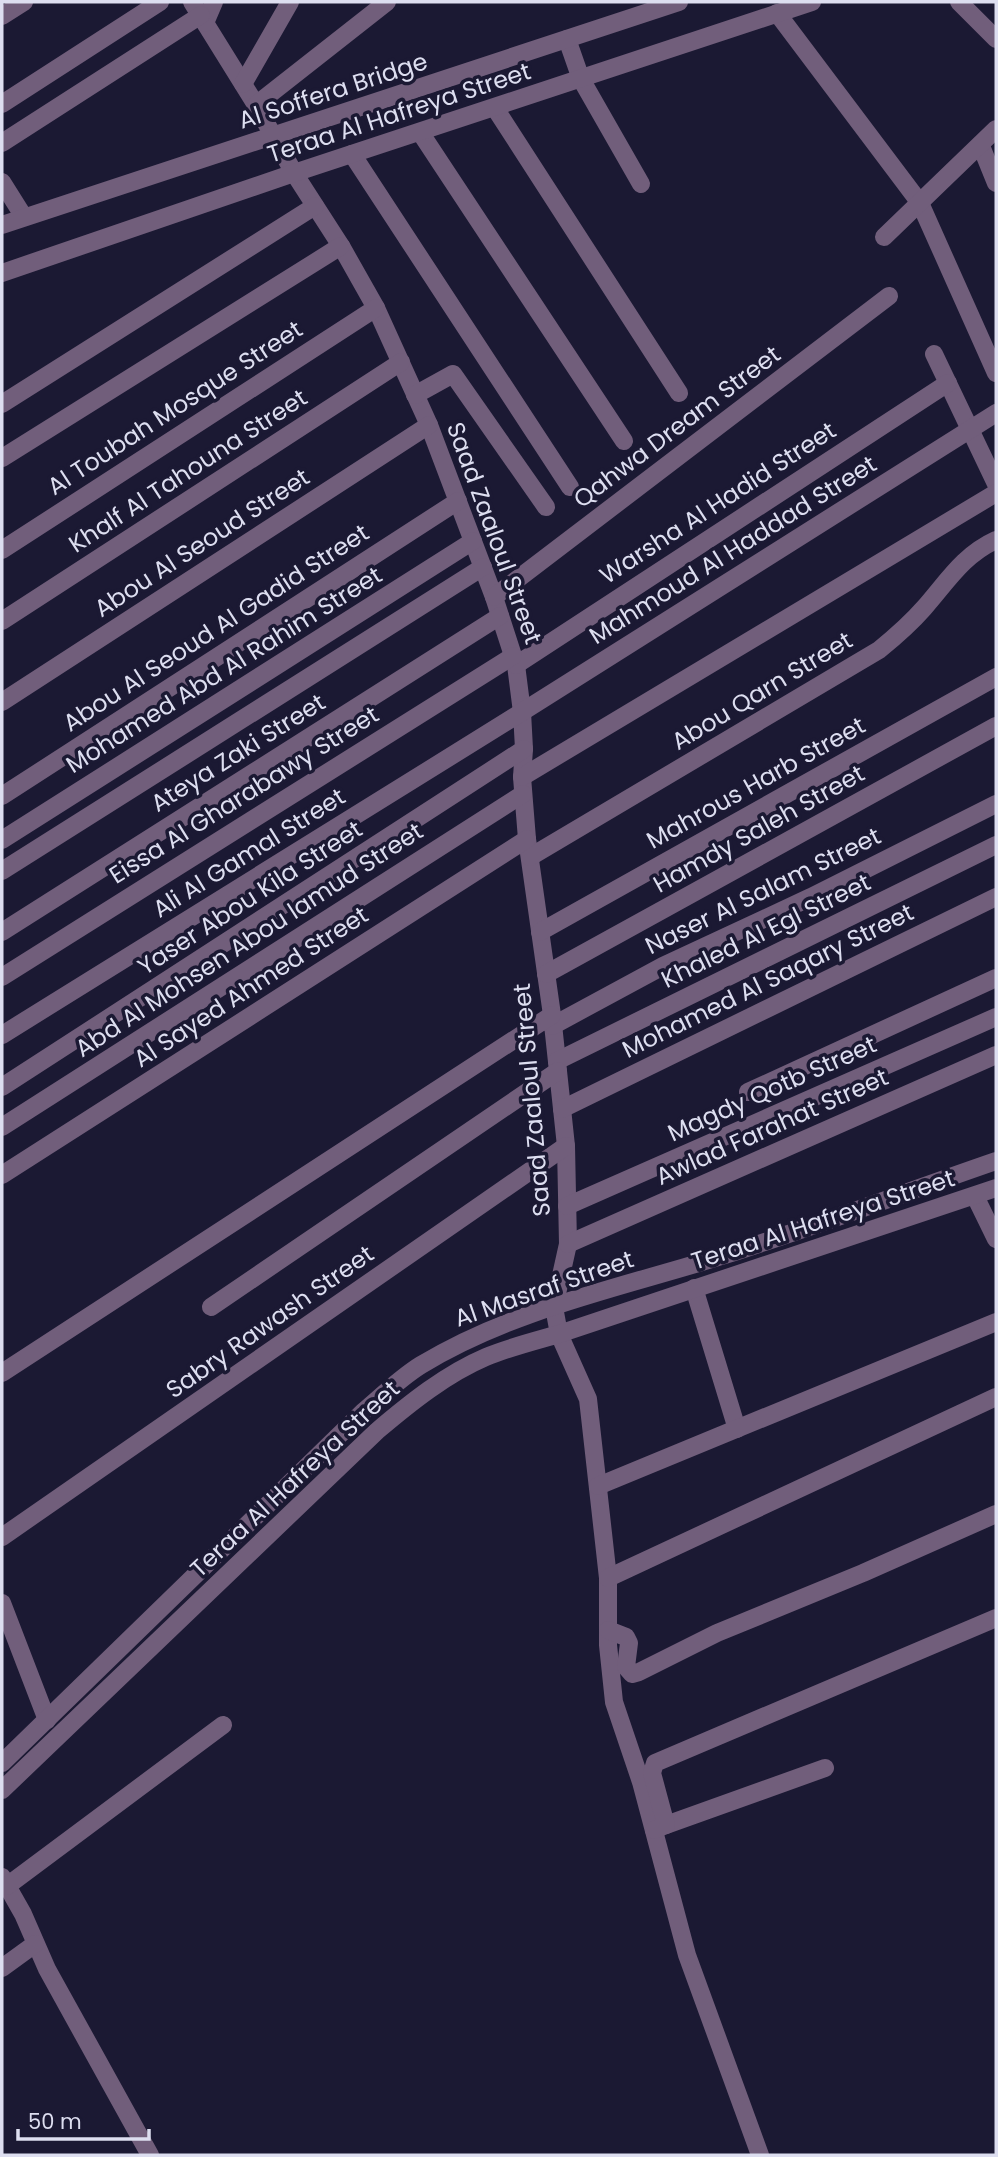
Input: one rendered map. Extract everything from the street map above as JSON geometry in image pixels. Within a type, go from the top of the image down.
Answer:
[{"type":"street","points":[[2,16],[24,2]]},
{"type":"street","points":[[2,104],[160,2]]},
{"type":"street","points":[[2,143],[214,2]]},
{"type":"street","points":[[243,84],[290,2]]},
{"type":"street","points":[[256,105],[387,2]]},
{"type":"street","name":"Al Soffera Bridge","points":[[2,225],[567,39],[632,9],[679,2]]},
{"type":"street","name":"Teraa Al Hafreya Street","points":[[10,271],[294,173],[812,2]]},
{"type":"street","points":[[959,2],[996,40]]},
{"type":"street","points":[[777,13],[920,202],[996,373]]},
{"type":"street","name":"Saad Zaaloul Street","points":[[199,14],[376,308],[429,425],[515,660],[522,712],[523,785],[529,848],[566,1146],[568,1244],[554,1307]]},
{"type":"street","points":[[567,39],[581,79],[640,184]]},
{"type":"street","points":[[495,108],[679,393]]},
{"type":"street","points":[[884,237],[996,130]]},
{"type":"street","points":[[420,132],[624,441]]},
{"type":"street","points":[[981,146],[996,183]]},
{"type":"street","points":[[352,154],[570,487]]},
{"type":"street","points":[[2,182],[24,217]]},
{"type":"street","points":[[2,404],[315,206]]},
{"type":"street","points":[[2,458],[341,246]]},
{"type":"street","points":[[2,288],[10,271]]},
{"type":"street","name":"Qahwa Dream Street","points":[[494,597],[888,296]]},
{"type":"street","name":"Al Toubah Mosque Street","points":[[2,550],[376,308]]},
{"type":"street","points":[[934,354],[996,484]]},
{"type":"street","name":"Khalf Al Tahouna Street","points":[[2,621],[401,362]]},
{"type":"street","points":[[415,395],[453,373],[546,507]]},
{"type":"street","name":"Warsha Al Hadid Street","points":[[515,660],[948,383]]},
{"type":"street","name":"Mahmoud Al Haddad Street","points":[[522,712],[996,413]]},
{"type":"street","name":"Abou Al Seoud Street","points":[[2,702],[429,425]]},
{"type":"street","name":"Abd Al Mohsen Abou lamud Street","points":[[2,1126],[523,785],[996,494]]},
{"type":"street","name":"Abou Al Seoud Al Gadid Street","points":[[2,796],[458,501]]},
{"type":"street","name":"Abou Qarn Street","points":[[529,848],[879,650],[911,622],[944,581],[966,560],[996,540]]},
{"type":"street","name":"Mohamed Abd Al Rahim Street","points":[[2,841],[473,541]]},
{"type":"street","points":[[2,871],[483,567]]},
{"type":"street","name":"Ateya Zaki Street","points":[[2,932],[500,616]]},
{"type":"street","name":"Eissa Al Gharabawy Street","points":[[2,976],[515,660]]},
{"type":"street","name":"Mahrous Harb Street","points":[[540,932],[996,677]]},
{"type":"street","name":"Ali Al Gamal Street","points":[[2,1035],[522,712]]},
{"type":"street","name":"Hamdy Saleh Street","points":[[546,974],[996,726]]},
{"type":"street","name":"Yaser Abou Kila Street","points":[[2,1087],[524,749]]},
{"type":"street","name":"Naser Al Salam Street","points":[[2,1373],[552,1021],[811,897],[996,804]]},
{"type":"street","name":"Khaled Al Egl Street","points":[[211,1307],[557,1066],[996,845]]},
{"type":"street","name":"Al Sayed Ahmed Street","points":[[2,1175],[529,848]]},
{"type":"street","name":"Mohamed Al Saqary Street","points":[[562,1109],[996,897]]},
{"type":"street","points":[[748,1092],[996,978]]},
{"type":"street","name":"Magdy Qotb Street","points":[[567,1206],[996,1017]]},
{"type":"street","name":"Awlad Farahat Street","points":[[568,1244],[996,1055]]},
{"type":"street","name":"Sabry Rawash Street","points":[[2,1537],[566,1146]]},
{"type":"street","name":"Al Masraf Street","points":[[2,1763],[393,1386],[418,1367],[451,1348],[554,1307],[727,1254],[996,1161]]},
{"type":"street","name":"Teraa Al Hafreya Street","points":[[2,1790],[401,1411],[431,1388],[483,1358],[996,1188]]},
{"type":"street","points":[[975,1196],[996,1239]]},
{"type":"street","points":[[694,1288],[737,1429]]},
{"type":"street","points":[[554,1307],[559,1334],[588,1399],[608,1577],[609,1670],[614,1702],[660,1828]]},
{"type":"street","points":[[598,1486],[996,1322]]},
{"type":"street","points":[[608,1577],[996,1397]]},
{"type":"street","points":[[608,1630],[626,1637],[629,1643],[626,1667],[632,1674],[639,1672],[718,1633],[996,1514]]},
{"type":"street","points":[[2,1603],[8,1639],[47,1720]]},
{"type":"street","points":[[760,2155],[687,1955],[660,1828],[652,1773],[655,1763],[996,1618]]},
{"type":"street","points":[[150,2155],[84,2038],[4,1881],[223,1725]]},
{"type":"street","points":[[660,1828],[825,1768]]},
{"type":"street","points":[[2,1968],[35,1944]]}]
